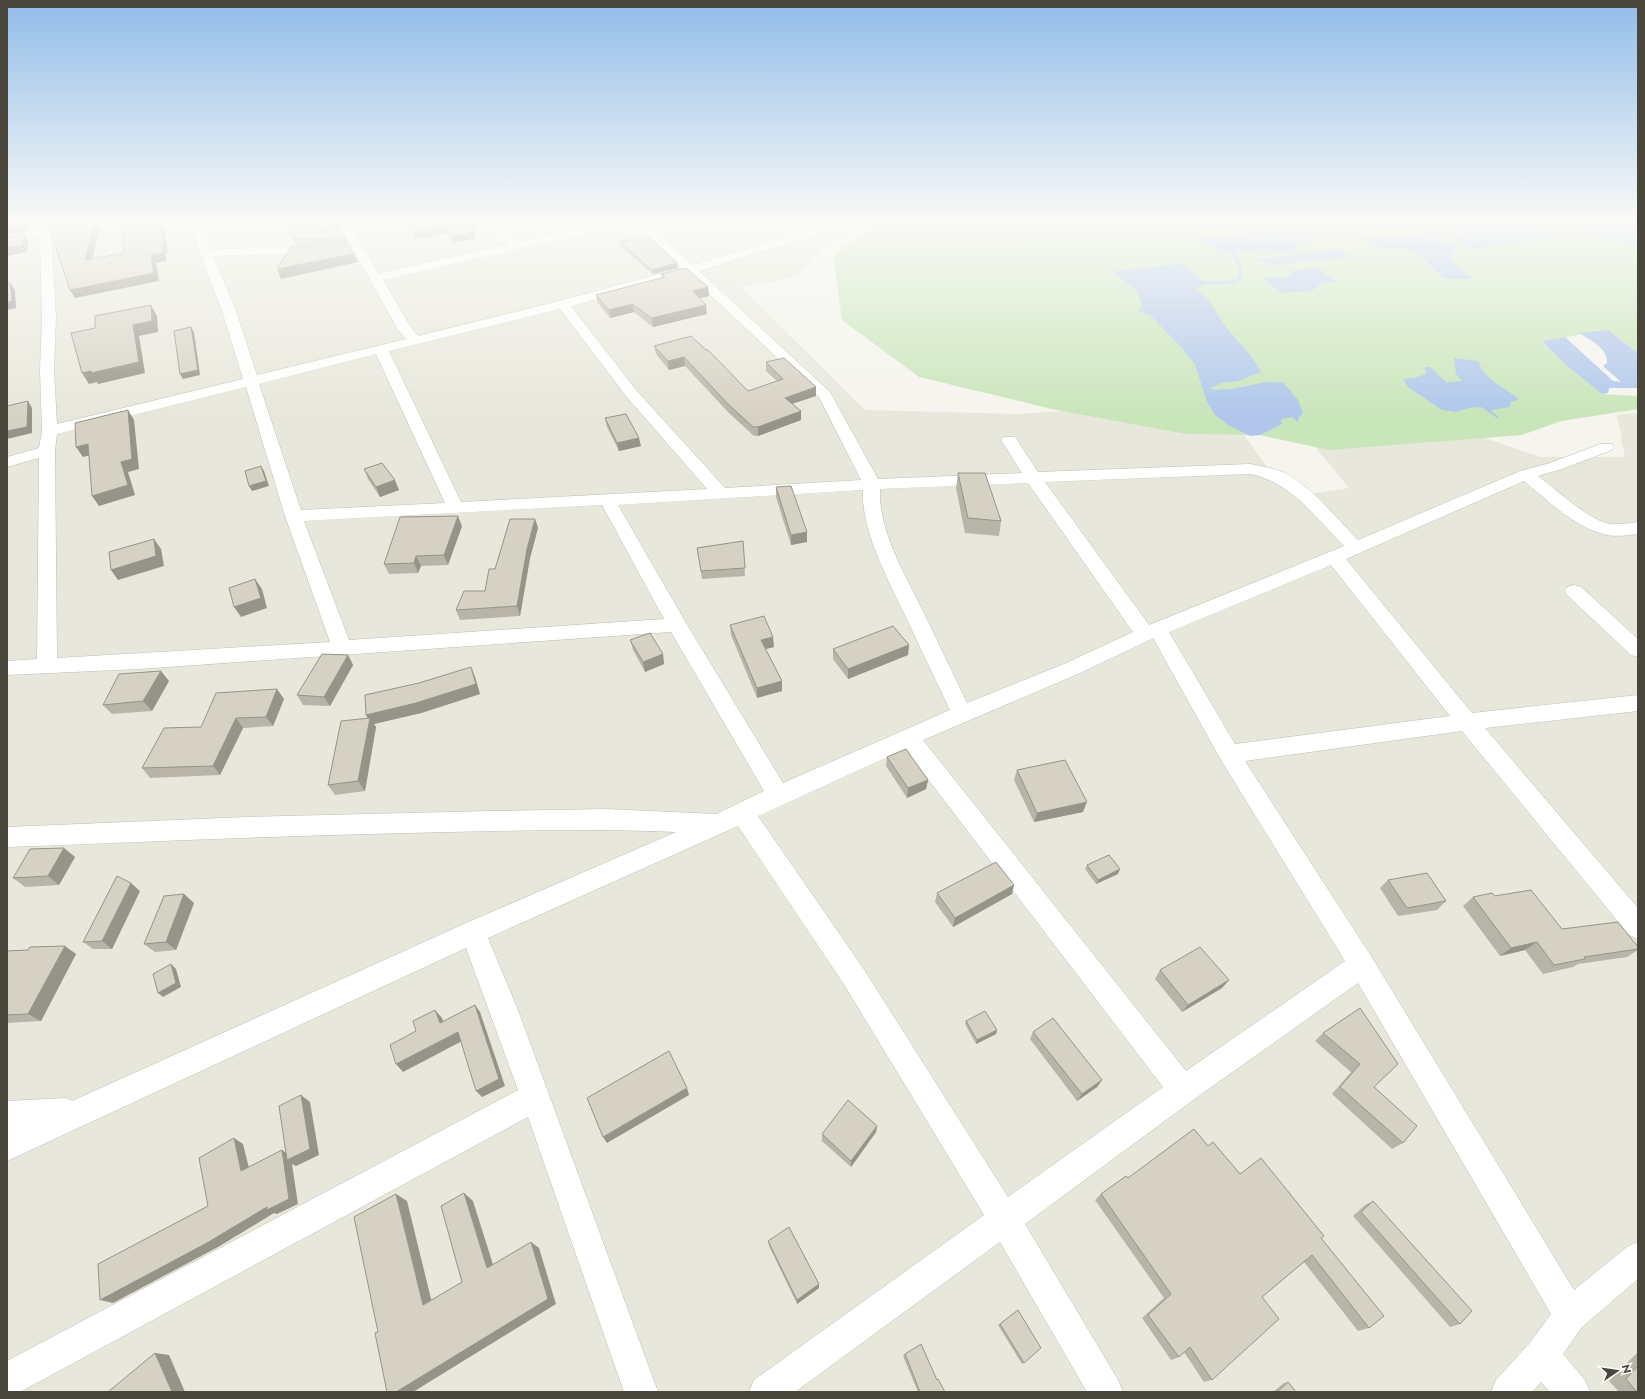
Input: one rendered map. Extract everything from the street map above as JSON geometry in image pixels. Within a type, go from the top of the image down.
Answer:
[{"type":"street","points":[[47,285],[49,316],[47,371],[50,431],[47,451],[47,665]]},
{"type":"street","points":[[219,285],[229,311],[294,516],[342,647]]},
{"type":"street","points":[[379,285],[404,328],[415,341]]},
{"type":"street","points":[[50,431],[251,380],[563,304],[632,285]]},
{"type":"street","points":[[709,285],[825,396],[872,484],[871,503],[877,530],[902,588],[962,714]]},
{"type":"street","points":[[563,304],[631,393],[721,494]]},
{"type":"street","points":[[381,349],[455,506]]},
{"type":"street","points":[[1009,440],[1034,479],[1152,632],[1362,965],[1570,1315]]},
{"type":"street","points":[[7,1146],[78,1112],[473,932],[962,714],[1071,669],[1152,632],[1335,557],[1526,474],[1556,466],[1606,447]]},
{"type":"street","points":[[7,462],[47,451]]},
{"type":"street","points":[[294,516],[455,506],[721,494],[872,484],[1034,479],[1250,469],[1279,477],[1292,487],[1356,548]]},
{"type":"street","points":[[1526,474],[1561,501],[1600,527],[1612,530],[1638,528]]},
{"type":"street","points":[[607,500],[677,625],[778,795]]},
{"type":"street","points":[[1335,557],[1467,722],[1638,927]]},
{"type":"street","points":[[1574,591],[1638,650]]},
{"type":"street","points":[[7,668],[139,662],[677,625]]},
{"type":"street","points":[[1229,754],[1467,722],[1638,703]]},
{"type":"street","points":[[908,738],[1183,1090]]},
{"type":"street","points":[[7,837],[247,827],[490,821],[731,818]]},
{"type":"street","points":[[731,818],[854,977],[1004,1219],[1106,1392]]},
{"type":"street","points":[[473,932],[504,1010],[641,1392]]},
{"type":"street","points":[[766,1392],[1183,1090],[1362,965]]},
{"type":"street","points":[[7,1380],[535,1097]]},
{"type":"street","points":[[7,1116],[78,1112]]},
{"type":"street","points":[[1508,1392],[1541,1356],[1570,1315],[1638,1258]]},
{"type":"street","points":[[1541,1356],[1573,1392]]},
{"type":"shaded area","points":[[7,285],[751,285],[741,287],[865,410],[1018,414],[1096,409],[1241,431],[1267,467],[1297,496],[1349,488],[1303,432],[1413,413],[1540,457],[1625,457],[1617,415],[1638,413],[1638,1392],[7,1392]]},
{"type":"green space","points":[[837,285],[1638,285],[1638,353],[1608,330],[1542,341],[1602,394],[1638,396],[1638,409],[1561,421],[1522,435],[1329,450],[1260,435],[1186,434],[1052,409],[919,377],[842,320]]},
{"type":"water","points":[[1130,285],[1202,285],[1195,288],[1209,301],[1226,327],[1249,354],[1261,372],[1238,381],[1221,383],[1209,389],[1228,389],[1264,382],[1283,382],[1298,400],[1303,413],[1299,417],[1298,422],[1292,417],[1281,419],[1282,424],[1260,435],[1250,436],[1228,425],[1215,415],[1207,402],[1195,364],[1182,348],[1150,315],[1137,311],[1142,308],[1141,300],[1136,290]]},
{"type":"water","points":[[1272,285],[1319,285],[1312,291],[1282,293]]},
{"type":"water","points":[[1608,330],[1638,353],[1638,388],[1609,388],[1608,393],[1602,394],[1566,365],[1542,341],[1565,337],[1613,381],[1621,382],[1603,366],[1607,363],[1605,353],[1598,345],[1579,333]]},
{"type":"water","points":[[1454,358],[1478,361],[1485,373],[1490,378],[1519,399],[1511,402],[1510,407],[1491,410],[1500,419],[1481,407],[1469,408],[1455,412],[1442,410],[1408,387],[1403,379],[1414,378],[1426,374],[1425,367],[1430,367],[1446,382],[1462,381],[1456,374]]},
{"type":"building","points":[[7,285],[10,285],[12,301],[7,302]]},
{"type":"building","points":[[68,285],[93,285],[70,290]]},
{"type":"building","points":[[633,285],[706,285],[708,287],[693,291],[706,305],[652,318],[632,304],[609,310],[596,295]]},
{"type":"building","points":[[151,305],[152,321],[133,325],[139,362],[91,373],[91,371],[82,373],[71,333],[95,328],[95,316]]},
{"type":"building","points":[[191,327],[198,370],[180,374],[174,331]]},
{"type":"building","points":[[691,336],[706,350],[708,350],[748,391],[783,379],[766,362],[784,358],[816,387],[785,398],[801,411],[758,427],[753,427],[728,404],[684,357],[668,361],[654,346]]},
{"type":"building","points":[[28,401],[27,427],[7,431],[7,406]]},
{"type":"building","points":[[128,410],[132,459],[121,462],[128,485],[92,496],[88,444],[76,447],[75,423]]},
{"type":"building","points":[[626,414],[639,438],[617,443],[605,418]]},
{"type":"building","points":[[382,463],[395,480],[376,487],[364,469]]},
{"type":"building","points":[[261,466],[266,481],[249,486],[245,471]]},
{"type":"building","points":[[958,473],[985,473],[1001,521],[968,518]]},
{"type":"building","points":[[791,486],[807,532],[791,535],[776,487]]},
{"type":"building","points":[[458,516],[444,555],[416,556],[414,563],[384,564],[400,517]]},
{"type":"building","points":[[510,519],[535,519],[527,549],[517,606],[456,610],[464,591],[485,591],[489,569],[495,569]]},
{"type":"building","points":[[154,539],[156,556],[111,570],[109,552]]},
{"type":"building","points":[[743,541],[745,568],[701,571],[697,548]]},
{"type":"building","points":[[255,579],[261,598],[234,607],[229,588]]},
{"type":"building","points":[[764,616],[773,637],[761,640],[782,681],[757,688],[730,625]]},
{"type":"building","points":[[893,626],[909,645],[848,669],[833,649]]},
{"type":"building","points":[[650,633],[663,654],[643,662],[630,640]]},
{"type":"building","points":[[322,654],[348,655],[324,697],[297,695]]},
{"type":"building","points":[[471,667],[476,684],[416,703],[366,715],[365,695],[419,683]]},
{"type":"building","points":[[161,671],[143,701],[103,705],[119,674]]},
{"type":"building","points":[[277,689],[266,717],[236,718],[213,766],[142,768],[164,728],[201,727],[216,693]]},
{"type":"building","points":[[370,718],[358,781],[328,785],[341,721]]},
{"type":"building","points":[[906,749],[928,780],[908,788],[887,757]]},
{"type":"building","points":[[1065,760],[1087,802],[1037,813],[1017,770]]},
{"type":"building","points":[[64,848],[48,876],[13,878],[30,849]]},
{"type":"building","points":[[1109,855],[1120,869],[1098,880],[1087,865]]},
{"type":"building","points":[[996,862],[1014,885],[955,918],[937,893]]},
{"type":"building","points":[[1427,873],[1446,901],[1407,908],[1388,880]]},
{"type":"building","points":[[117,876],[131,883],[102,941],[83,942]]},
{"type":"building","points":[[1531,890],[1562,929],[1618,922],[1638,949],[1584,957],[1585,959],[1554,965],[1537,942],[1511,948],[1473,897],[1492,893],[1495,896]]},
{"type":"building","points":[[184,894],[166,942],[144,944],[164,896]]},
{"type":"building","points":[[65,946],[28,1014],[7,1015],[7,951],[28,950],[30,947]]},
{"type":"building","points":[[1200,947],[1229,980],[1188,1005],[1160,970]]},
{"type":"building","points":[[171,964],[176,983],[158,993],[153,974]]},
{"type":"building","points":[[475,1005],[499,1079],[476,1091],[458,1032],[396,1064],[390,1045],[416,1031],[413,1021],[435,1010],[440,1023]]},
{"type":"building","points":[[1360,1008],[1398,1064],[1374,1087],[1417,1126],[1403,1143],[1340,1087],[1360,1064],[1323,1033]]},
{"type":"building","points":[[985,1011],[997,1030],[977,1040],[966,1021]]},
{"type":"building","points":[[1053,1018],[1102,1080],[1082,1094],[1033,1032]]},
{"type":"building","points":[[669,1051],[687,1088],[603,1137],[587,1098]]},
{"type":"building","points":[[301,1095],[310,1149],[287,1160],[279,1106]]},
{"type":"building","points":[[848,1100],[877,1126],[851,1161],[822,1134]]},
{"type":"building","points":[[1194,1129],[1208,1146],[1213,1142],[1240,1174],[1261,1158],[1324,1236],[1321,1238],[1384,1316],[1369,1328],[1312,1255],[1262,1297],[1279,1319],[1212,1380],[1190,1347],[1179,1357],[1148,1315],[1171,1294],[1101,1194],[1126,1176],[1128,1178]]},
{"type":"building","points":[[234,1138],[241,1171],[282,1150],[289,1199],[267,1210],[267,1207],[207,1243],[100,1300],[98,1264],[208,1206],[199,1158]]},
{"type":"building","points":[[464,1193],[487,1268],[531,1242],[548,1299],[396,1392],[387,1392],[375,1333],[378,1332],[354,1217],[396,1194],[423,1305],[462,1282],[441,1206]]},
{"type":"building","points":[[1373,1201],[1472,1311],[1460,1324],[1361,1212]]},
{"type":"building","points":[[789,1227],[819,1284],[797,1300],[768,1241]]},
{"type":"building","points":[[1018,1310],[1041,1348],[1024,1363],[1000,1324]]},
{"type":"building","points":[[921,1344],[937,1380],[938,1379],[945,1392],[920,1392],[905,1354]]},
{"type":"building","points":[[155,1353],[172,1392],[108,1392]]},
{"type":"building","points":[[1638,1366],[1638,1392],[1637,1392],[1626,1379]]},
{"type":"building","points":[[1288,1382],[1296,1392],[1277,1392]]}]
